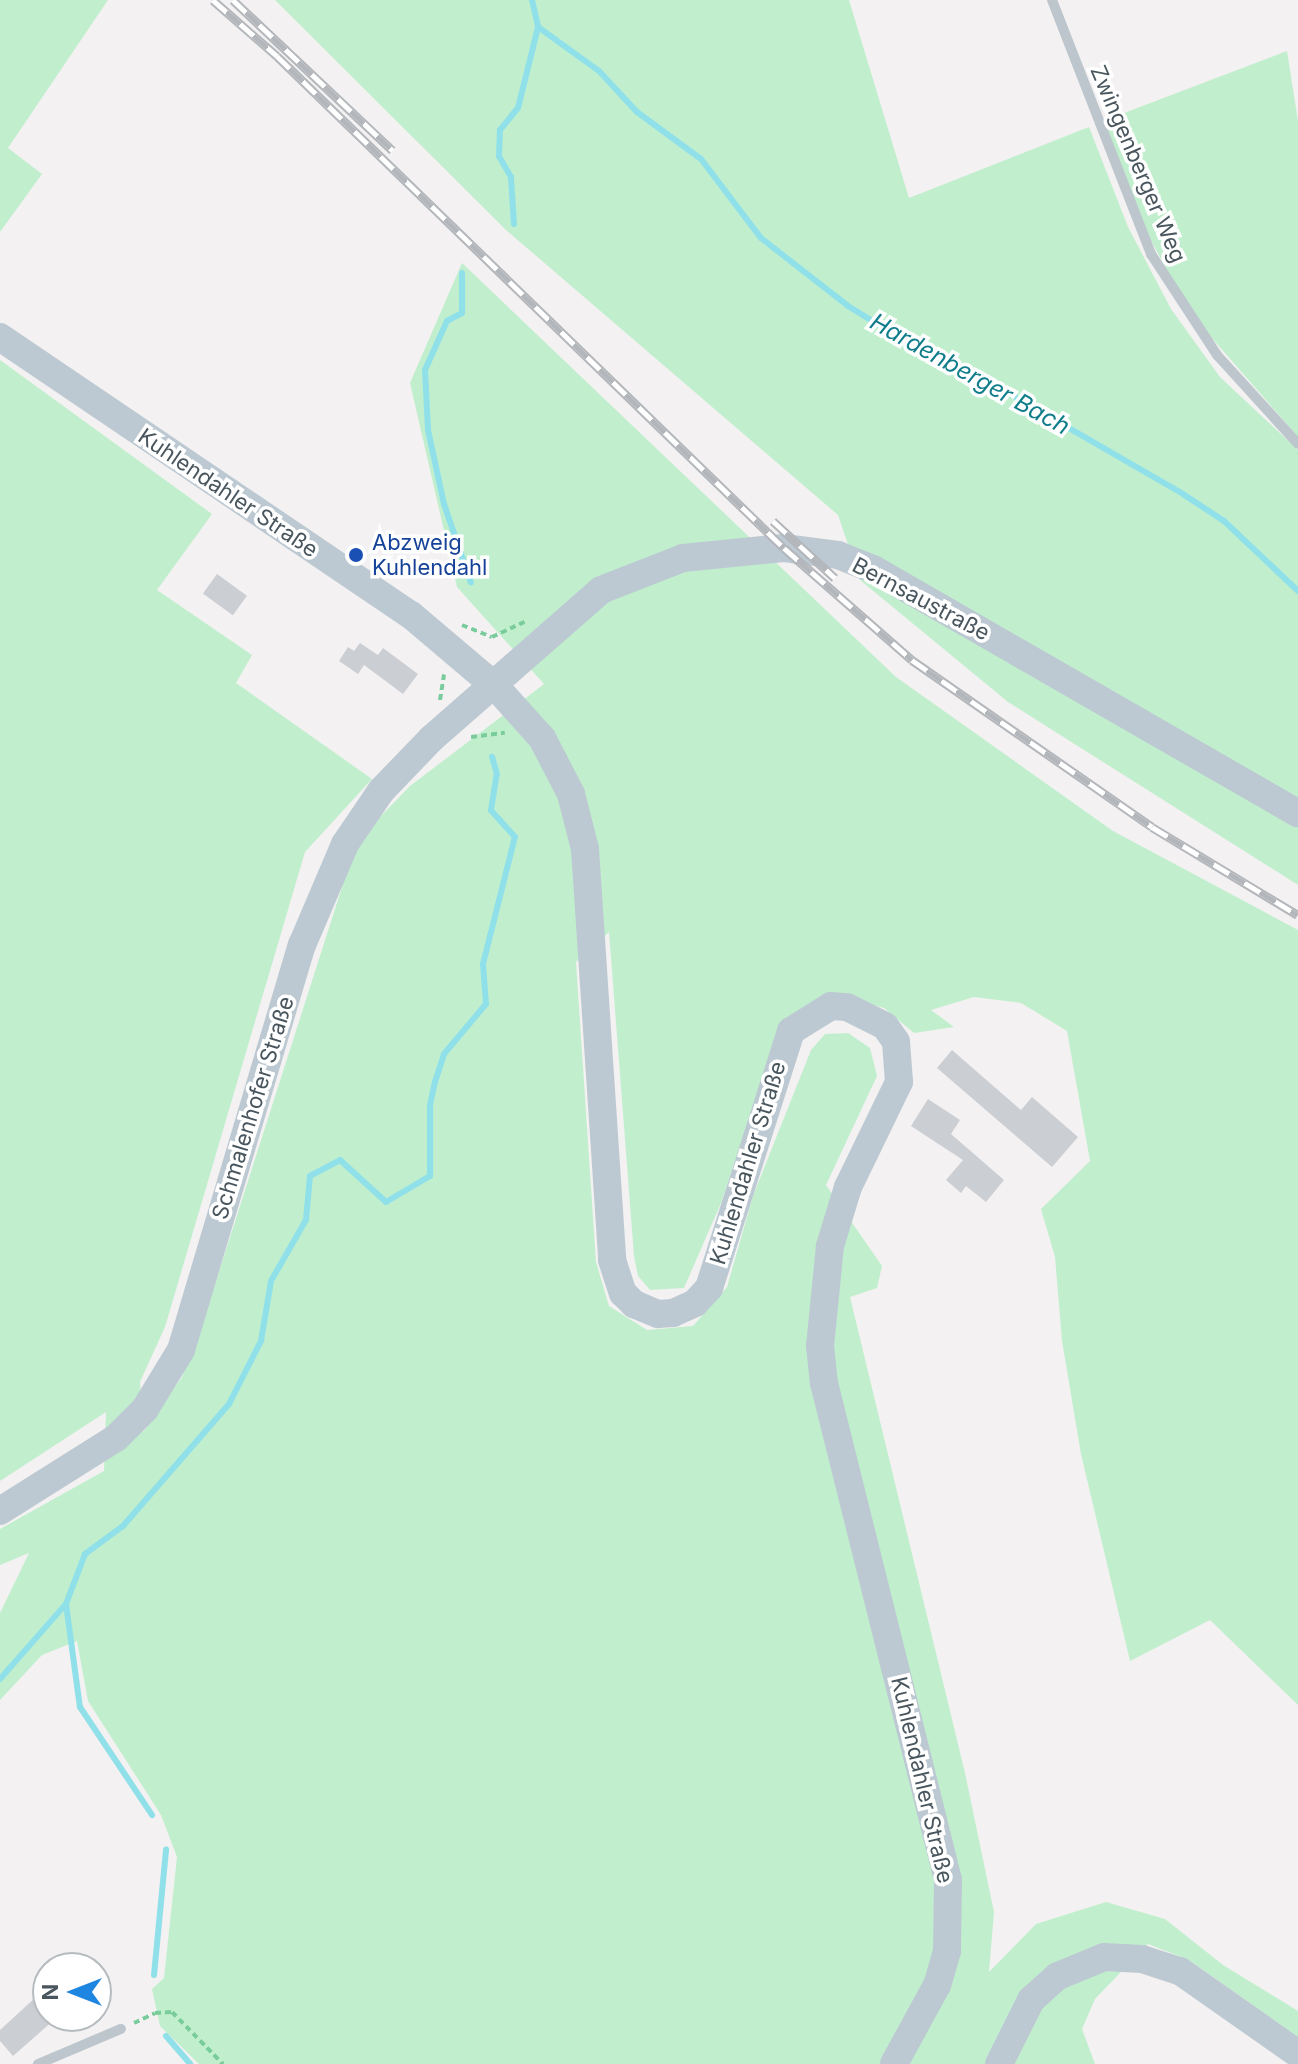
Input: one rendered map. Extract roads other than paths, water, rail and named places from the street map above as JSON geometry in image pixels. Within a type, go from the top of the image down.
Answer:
[{"type":"main road","name":"Kuhlendahler Straße","points":[[0,337],[439,639],[496,687],[558,763],[585,849],[612,1260],[623,1293],[634,1304],[658,1314],[673,1313],[695,1303],[709,1288],[791,1031],[831,1006],[847,1007],[885,1026],[896,1042],[899,1082],[848,1187],[830,1246],[820,1346],[834,1422],[948,1880],[947,1951],[937,1985],[894,2064]]},
{"type":"main road","name":"Bernsaustraße","points":[[496,687],[543,638],[601,590],[683,558],[804,549],[873,569],[1298,813]]},
{"type":"main road","name":"Schmalenhofer Straße","points":[[0,1511],[116,1438],[163,1382],[181,1350],[320,893],[381,791],[431,739],[496,687]]},
{"type":"main road","points":[[999,2064],[1031,2000],[1058,1976],[1104,1957],[1142,1959],[1180,1971],[1298,2054]]},
{"type":"lane","name":"Zwingenberger Weg","points":[[1052,0],[1151,254],[1217,355],[1298,444]]},
{"type":"lane","points":[[38,2064],[121,2029]]},
{"type":"waterway","name":"Hardenberger Bach","points":[[532,0],[538,27],[599,71],[637,112],[701,159],[761,238],[848,306],[952,370],[1010,394],[1183,494],[1224,521],[1298,591]]},
{"type":"waterway","points":[[514,224],[511,177],[499,156],[500,130],[518,108],[538,27]]},
{"type":"waterway","points":[[462,273],[462,313],[447,321],[425,370],[428,430],[444,504],[471,583]]},
{"type":"waterway","points":[[0,1679],[66,1604],[85,1554],[123,1526],[229,1404],[261,1341],[271,1281],[306,1220],[310,1176],[340,1160],[386,1202],[430,1176],[430,1105],[435,1082],[444,1054],[486,1004],[483,964],[515,837],[491,810],[497,774],[492,757]]},
{"type":"waterway","points":[[66,1604],[80,1707],[152,1815]]},
{"type":"waterway","points":[[154,1975],[166,1850]]},
{"type":"waterway","points":[[166,2036],[190,2064]]},
{"type":"railway","points":[[213,0],[277,56],[784,548],[912,660],[1152,827],[1298,915]]},
{"type":"railway","points":[[233,0],[392,150]]},
{"type":"railway","points":[[773,521],[835,578]]},
{"type":"place","name":"Abzweig Kuhlendahl","points":[[356,555]]}]
